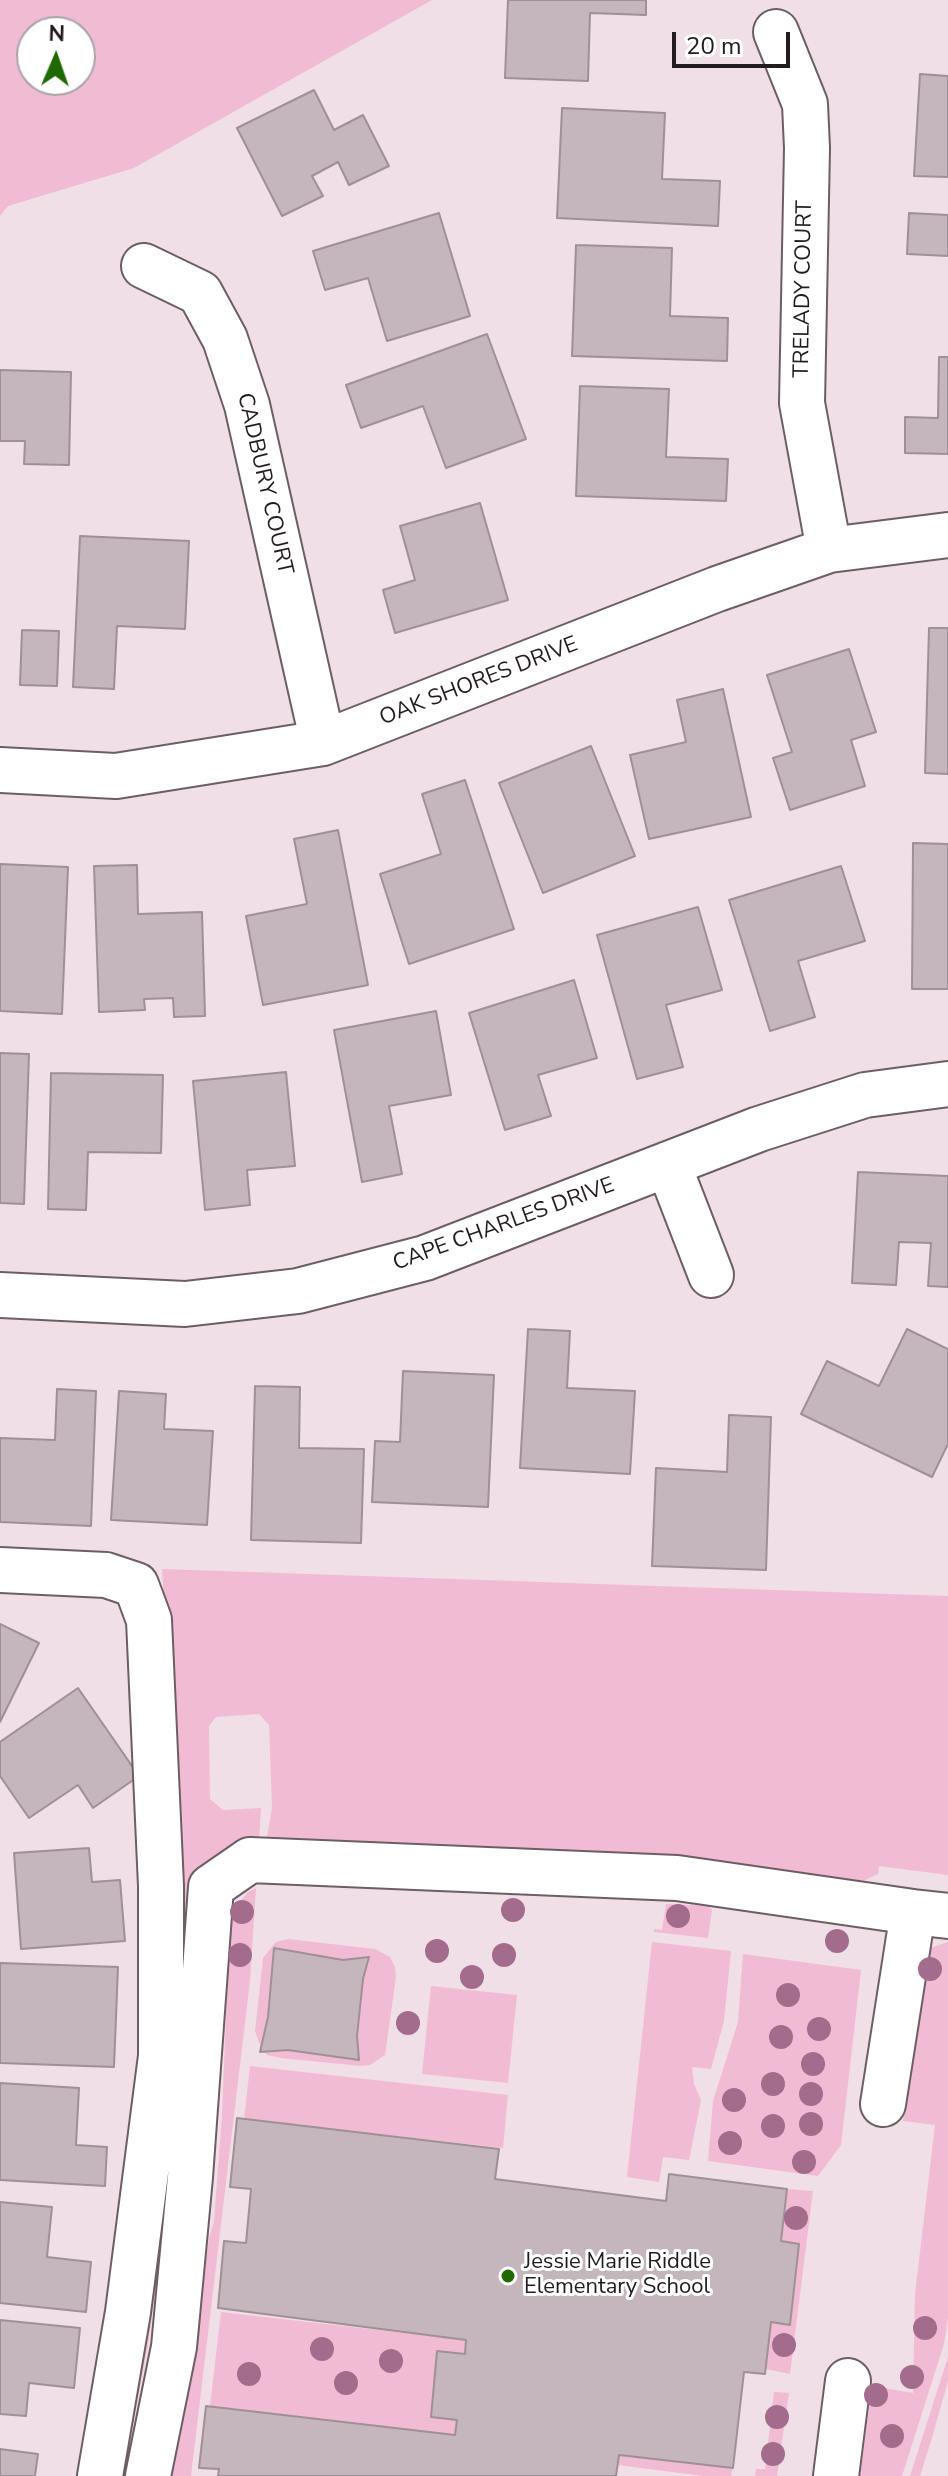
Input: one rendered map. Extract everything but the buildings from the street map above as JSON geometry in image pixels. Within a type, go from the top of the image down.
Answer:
[{"type":"street","name":"TRELADY COURT","points":[[776,32],[805,104],[807,148],[802,403],[829,550]]},
{"type":"street","name":"CADBURY COURT","points":[[144,266],[200,293],[225,339],[247,405],[323,743]]},
{"type":"street","name":"OAK SHORES DRIVE","points":[[0,770],[116,776],[323,743],[717,589],[829,550],[948,535]]},
{"type":"street","name":"CAPE CHARLES DRIVE","points":[[0,1295],[185,1304],[298,1291],[425,1258],[759,1129],[865,1095],[948,1084]]},
{"type":"street","points":[[668,1164],[711,1275]]},
{"type":"street","points":[[0,1570],[106,1575],[136,1585],[149,1620],[161,1886],[161,2056],[128,2312],[100,2476]]},
{"type":"street","points":[[148,2476],[174,2347],[211,1887],[250,1860],[677,1878],[931,1914],[894,2024],[883,2104]]},
{"type":"street","points":[[836,2476],[848,2381]]},
{"type":"shaded area","points":[[0,0],[432,0],[134,168],[8,206],[0,216]]},
{"type":"shaded area","points":[[162,1569],[948,1596],[948,1875],[879,1866],[878,1874],[863,1881],[709,1861],[272,1840],[267,1837],[272,1808],[269,1725],[259,1714],[216,1717],[209,1726],[210,1799],[223,1810],[261,1808],[259,1840],[239,1844],[211,1860],[200,1872],[190,1892],[185,1914],[183,1984],[164,2227],[148,2344],[125,2467],[123,2476],[112,2476],[177,1822]]},
{"type":"shaded area","points":[[256,1888],[250,1981],[191,2476],[169,2476],[214,2221],[222,2115],[230,1914],[248,1892]]},
{"type":"shaded area","points":[[666,1904],[709,1906],[712,1910],[708,1938],[654,1932],[654,1929],[662,1930]]},
{"type":"shaded area","points":[[288,1939],[375,1949],[390,1957],[396,1977],[385,2055],[370,2065],[361,2066],[281,2058],[267,2055],[261,2048],[255,2031],[263,1958],[276,1942]]},
{"type":"shaded area","points":[[652,1942],[731,1951],[724,2021],[711,2069],[692,2067],[694,2084],[701,2100],[689,2160],[663,2157],[659,2182],[627,2177]]},
{"type":"shaded area","points":[[948,1942],[948,2317],[944,2344],[902,2476],[860,2476],[872,2386],[913,2393],[915,2294],[935,2125],[903,2121],[918,2004],[930,1948]]},
{"type":"shaded area","points":[[743,1954],[861,1970],[841,2145],[818,2176],[708,2161],[713,2101],[738,2022]]},
{"type":"shaded area","points":[[431,1986],[517,1995],[508,2083],[422,2074]]},
{"type":"shaded area","points":[[250,2066],[508,2095],[503,2148],[244,2119]]},
{"type":"shaded area","points":[[787,2189],[813,2191],[790,2374],[766,2369],[771,2322],[790,2324],[799,2244],[781,2241]]},
{"type":"shaded area","points":[[221,2312],[466,2340],[465,2354],[437,2351],[431,2416],[457,2420],[455,2435],[210,2406]]},
{"type":"shaded area","points":[[948,2357],[948,2381],[920,2476],[910,2476]]},
{"type":"shaded area","points":[[774,2392],[789,2393],[777,2476],[755,2476],[756,2469],[765,2469]]},
{"type":"shaded area","points":[[619,2455],[733,2468],[731,2476],[704,2476],[617,2465]]},
{"type":"place","name":"Jessie Marie Riddle Elementary School","points":[[508,2276]]}]
